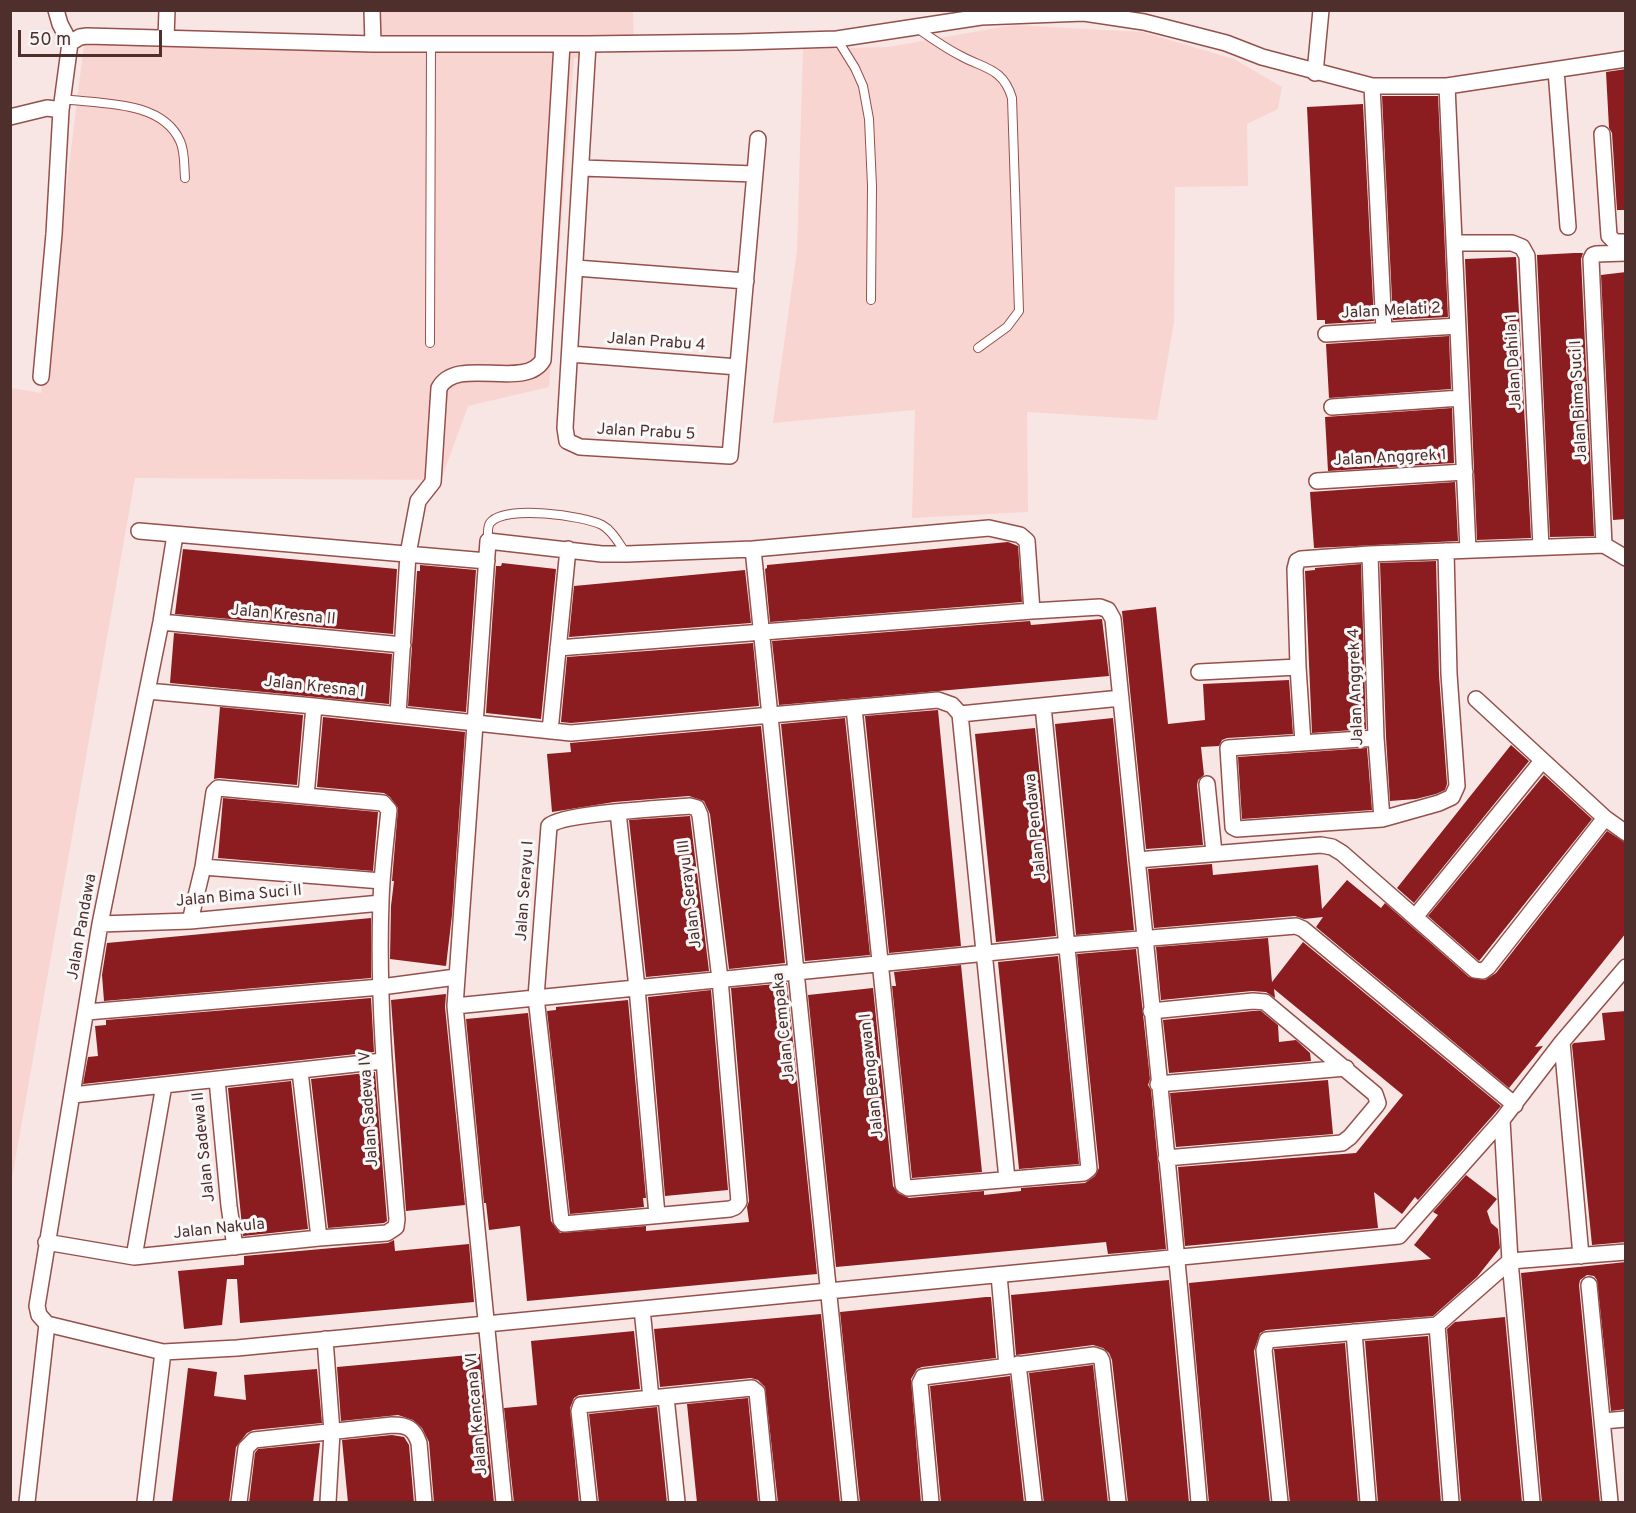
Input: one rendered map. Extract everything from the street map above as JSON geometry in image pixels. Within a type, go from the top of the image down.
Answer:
[{"type":"street","points":[[41,377],[54,234],[62,105],[70,43],[56,10]]},
{"type":"street","points":[[166,38],[167,10]]},
{"type":"street","points":[[372,10],[373,44]]},
{"type":"street","points":[[1315,73],[1321,10]]},
{"type":"street","points":[[70,43],[87,36],[373,44],[588,45],[837,39],[917,28],[981,14],[1084,13],[1144,22],[1226,43],[1315,73],[1372,87],[1447,86],[1626,59]]},
{"type":"street","points":[[398,715],[408,554],[418,501],[433,482],[438,396],[442,383],[459,374],[524,372],[536,368],[543,360],[562,44]]},
{"type":"street","points":[[570,354],[588,45]]},
{"type":"street","points":[[1556,70],[1568,227]]},
{"type":"street","points":[[1447,86],[1468,550]]},
{"type":"street","points":[[1372,87],[1384,330]]},
{"type":"street","points":[[10,117],[62,105]]},
{"type":"street","points":[[1602,134],[1608,236],[1615,242],[1626,242]]},
{"type":"street","points":[[738,367],[758,139]]},
{"type":"street","points":[[582,168],[755,174]]},
{"type":"street","name":"Jalan Dahila 1","points":[[1454,243],[1512,243],[1522,247],[1527,256],[1541,547]]},
{"type":"street","name":"Jalan Bima Suci I","points":[[1604,545],[1591,259],[1593,255],[1626,253]]},
{"type":"street","points":[[576,268],[746,281]]},
{"type":"street","name":"Jalan Melati 2","points":[[1326,334],[1458,326]]},
{"type":"street","name":"Jalan Prabu 4","points":[[570,354],[738,367]]},
{"type":"street","name":"Jalan Prabu 5","points":[[570,354],[565,436],[567,441],[580,447],[730,456],[738,367]]},
{"type":"street","points":[[1332,407],[1461,398]]},
{"type":"street","name":"Jalan Anggrek 1","points":[[1317,481],[1465,472]]},
{"type":"street","points":[[488,541],[627,554],[753,549],[989,528],[1020,535],[1027,540],[1032,611]]},
{"type":"street","points":[[139,531],[487,561]]},
{"type":"street","name":"Jalan Pandawa","points":[[47,1323],[39,1315],[37,1306],[46,1242],[73,1095],[100,924],[161,622],[176,535]]},
{"type":"street","name":"Jalan Kencana VI","points":[[488,541],[477,724],[455,1006],[504,1503]]},
{"type":"street","points":[[1303,743],[1298,667],[1295,569],[1297,561],[1305,558],[1370,554],[1604,545],[1626,558]]},
{"type":"street","points":[[550,730],[568,549]]},
{"type":"street","name":"Jalan Cempaka","points":[[753,549],[798,972],[850,1503]]},
{"type":"street","points":[[1376,738],[1228,748],[1234,828],[1382,819],[1446,801],[1452,797],[1457,786],[1449,674],[1446,551]]},
{"type":"street","name":"Jalan Anggrek 4","points":[[1370,554],[1376,738],[1382,819]]},
{"type":"street","points":[[558,648],[1032,611],[1100,607],[1108,610],[1113,618],[1158,1084],[1178,1257],[1199,1503]]},
{"type":"street","name":"Jalan Kresna II","points":[[161,622],[403,645]]},
{"type":"street","points":[[1199,672],[1298,667]]},
{"type":"street","name":"Jalan Kresna I","points":[[147,691],[314,706],[571,734],[938,700],[952,705],[960,714]]},
{"type":"street","points":[[1007,1179],[960,714],[1121,698]]},
{"type":"street","points":[[1476,699],[1605,818],[1626,833]]},
{"type":"street","points":[[190,921],[203,867],[214,792],[218,788],[306,796],[314,706]]},
{"type":"street","name":"Jalan Pendawa","points":[[1007,1179],[1084,1173],[1089,1168],[1043,706]]},
{"type":"street","name":"Jalan Bengawan I","points":[[854,708],[903,1185],[908,1188],[1007,1179]]},
{"type":"street","points":[[1415,917],[1542,761]]},
{"type":"street","points":[[1208,784],[1214,853]]},
{"type":"street","name":"Jalan Sadewa IV","points":[[306,796],[386,803],[389,810],[381,903],[381,987],[383,1061],[397,1219],[395,1229]]},
{"type":"street","name":"Jalan Serayu I","points":[[536,997],[549,826],[558,820],[618,812],[694,807]]},
{"type":"street","name":"Jalan Serayu III","points":[[657,1215],[730,1209],[739,1202],[720,979],[700,815],[694,807]]},
{"type":"street","points":[[536,997],[561,1220],[566,1224],[657,1215],[637,988],[618,812]]},
{"type":"street","points":[[1137,860],[1321,845],[1332,847],[1475,970],[1483,971],[1605,818]]},
{"type":"street","points":[[203,867],[382,881]]},
{"type":"street","name":"Jalan Bima Suci II","points":[[100,924],[190,921],[381,903]]},
{"type":"street","points":[[455,1006],[1067,945],[1296,926],[1303,929],[1515,1105]]},
{"type":"street","points":[[27,1503],[47,1323],[163,1352],[237,1348],[1399,1236],[1515,1105],[1562,1042],[1626,967]]},
{"type":"street","points":[[87,1012],[381,987],[456,977]]},
{"type":"street","points":[[1151,1011],[1261,1001],[1346,1068],[1375,1094],[1378,1103],[1350,1137],[1342,1143],[1166,1158]]},
{"type":"street","points":[[1562,1042],[1581,1256]]},
{"type":"street","points":[[73,1095],[383,1061]]},
{"type":"street","points":[[1158,1084],[1346,1068]]},
{"type":"street","points":[[300,1071],[319,1238]]},
{"type":"street","name":"Jalan Sadewa II","points":[[217,1080],[235,1247]]},
{"type":"street","points":[[134,1257],[164,1085]]},
{"type":"street","points":[[1502,1120],[1510,1261],[1532,1503]]},
{"type":"street","name":"Jalan Nakula","points":[[46,1242],[134,1257],[387,1233],[395,1229]]},
{"type":"street","points":[[1280,1503],[1264,1350],[1265,1342],[1269,1339],[1437,1325],[1510,1261],[1626,1252]]},
{"type":"street","points":[[999,1275],[1034,1503]]},
{"type":"street","points":[[1589,1285],[1610,1503]]},
{"type":"street","points":[[642,1309],[677,1503]]},
{"type":"street","points":[[1437,1325],[1451,1503]]},
{"type":"street","points":[[1354,1332],[1368,1503]]},
{"type":"street","points":[[325,1340],[332,1432],[328,1503]]},
{"type":"street","points":[[145,1503],[163,1352]]},
{"type":"street","points":[[931,1503],[921,1379],[927,1376],[1094,1355],[1102,1359],[1118,1503]]},
{"type":"street","points":[[589,1503],[580,1405],[749,1388],[756,1390],[768,1503]]},
{"type":"street","points":[[1603,1421],[1626,1419]]},
{"type":"street","points":[[239,1503],[246,1448],[250,1443],[260,1438],[392,1425],[404,1425],[417,1434],[424,1503]]},
{"type":"lane","points":[[917,28],[963,57],[988,67],[1008,86],[1012,98],[1019,310],[1007,327],[978,348]]},
{"type":"lane","points":[[837,39],[863,86],[868,119],[872,186],[871,300]]},
{"type":"lane","points":[[430,343],[431,44]]},
{"type":"lane","points":[[62,105],[139,108],[156,114],[168,123],[182,143],[185,178]]},
{"type":"lane","points":[[488,541],[489,526],[493,520],[511,513],[531,512],[589,520],[605,526],[627,554]]},
{"type":"shaded area","points":[[378,11],[633,11],[634,46],[574,58],[549,387],[468,406],[441,480],[135,478],[11,1184],[11,388],[41,393],[84,44],[380,52]]},
{"type":"shaded area","points":[[1013,25],[1142,32],[1234,59],[1282,87],[1278,109],[1247,124],[1248,186],[1175,187],[1174,322],[1157,420],[1027,412],[1028,512],[912,518],[915,410],[773,423],[797,251],[803,49],[888,47]]},
{"type":"building","points":[[1626,69],[1626,210],[1617,210],[1606,72]]},
{"type":"building","points":[[1382,96],[1438,96],[1448,317],[1393,320]]},
{"type":"building","points":[[1363,104],[1374,321],[1325,324],[1325,320],[1317,320],[1307,107]]},
{"type":"building","points":[[1583,253],[1581,259],[1594,536],[1550,537],[1537,255]]},
{"type":"building","points":[[1516,257],[1531,538],[1477,540],[1465,259]]},
{"type":"building","points":[[1626,272],[1626,519],[1613,520],[1601,275]]},
{"type":"building","points":[[1449,336],[1451,389],[1329,398],[1326,344]]},
{"type":"building","points":[[1452,408],[1454,463],[1328,471],[1325,417]]},
{"type":"building","points":[[1455,482],[1458,541],[1314,548],[1310,492]]},
{"type":"building","points":[[1008,542],[1018,546],[1022,602],[770,622],[765,569],[767,565]]},
{"type":"building","points":[[183,549],[397,569],[393,634],[175,614]]},
{"type":"building","points":[[1436,561],[1439,675],[1447,784],[1445,790],[1436,794],[1416,799],[1390,801],[1380,563]]},
{"type":"building","points":[[502,563],[556,569],[541,719],[486,713],[496,566],[501,566]]},
{"type":"building","points":[[1361,564],[1366,729],[1312,733],[1305,571]]},
{"type":"building","points":[[420,565],[476,570],[466,712],[408,706],[417,571],[420,571]]},
{"type":"building","points":[[745,570],[751,623],[569,637],[574,586]]},
{"type":"building","points":[[1156,607],[1168,724],[1205,720],[1203,684],[1289,680],[1293,734],[1227,738],[1222,740],[1219,746],[1201,747],[1204,775],[1198,780],[1197,785],[1203,845],[1146,849],[1122,611]]},
{"type":"building","points":[[1102,619],[1109,676],[779,705],[772,641],[1030,621],[1031,625]]},
{"type":"building","points":[[174,633],[392,654],[389,704],[170,683]]},
{"type":"building","points":[[753,643],[759,706],[571,723],[561,722],[567,657]]},
{"type":"building","points":[[220,707],[303,715],[297,785],[214,779]]},
{"type":"building","points":[[938,710],[961,946],[889,953],[865,716]]},
{"type":"building","points":[[323,717],[465,732],[452,915],[446,966],[390,959],[394,881],[392,881],[398,808],[384,793],[317,787]]},
{"type":"building","points":[[845,718],[870,955],[805,961],[781,724]]},
{"type":"building","points":[[1113,718],[1134,930],[1076,935],[1055,724]]},
{"type":"building","points":[[761,726],[785,963],[729,969],[710,814],[704,801],[689,796],[614,802],[552,812],[547,754],[571,752],[570,743]]},
{"type":"building","points":[[1035,728],[1056,936],[996,942],[975,734]]},
{"type":"building","points":[[1511,745],[1529,761],[1414,903],[1397,888]]},
{"type":"building","points":[[1367,748],[1372,810],[1242,819],[1238,757]]},
{"type":"building","points":[[1544,775],[1592,819],[1479,961],[1428,916]]},
{"type":"building","points":[[223,798],[378,812],[373,871],[218,858]]},
{"type":"building","points":[[690,816],[709,971],[646,977],[629,820]]},
{"type":"building","points":[[1607,831],[1626,843],[1626,933],[1535,1047],[1543,1046],[1509,1088],[1316,927],[1323,917],[1304,919],[1295,916],[1154,928],[1148,869],[1212,864],[1213,875],[1318,865],[1322,909],[1347,880],[1381,908],[1385,903],[1469,977],[1485,980],[1496,973]]},
{"type":"building","points":[[371,918],[371,978],[104,1001],[102,975],[107,943]]},
{"type":"building","points":[[1268,938],[1272,982],[1303,942],[1501,1106],[1418,1200],[1415,1197],[1402,1214],[1374,1192],[1378,1228],[1185,1246],[1178,1167],[1356,1153],[1403,1095],[1274,989],[1275,998],[1266,992],[1252,991],[1161,1000],[1156,947]]},
{"type":"building","points":[[1136,949],[1166,1249],[1108,1254],[1106,1242],[836,1267],[808,995],[873,988],[893,1186],[898,1193],[909,1198],[984,1191],[984,1195],[1021,1191],[1021,1188],[1085,1183],[1095,1176],[1099,1168],[1077,954]]},
{"type":"building","points":[[1058,956],[1079,1164],[1019,1169],[998,962]]},
{"type":"building","points":[[961,965],[982,1172],[912,1178],[892,986],[896,986],[894,972]]},
{"type":"building","points":[[787,983],[817,1274],[527,1301],[520,1226],[489,1230],[486,1203],[484,1203],[466,1019],[528,1013],[551,1221],[560,1233],[646,1226],[646,1231],[749,1222],[731,988]]},
{"type":"building","points":[[711,990],[728,1190],[665,1196],[648,997]]},
{"type":"building","points":[[446,994],[445,1007],[465,1205],[406,1211],[391,1000]]},
{"type":"building","points":[[371,998],[374,1052],[83,1084],[88,1057],[98,1056],[95,1026],[106,1025],[106,1020]]},
{"type":"building","points":[[628,1000],[646,1198],[643,1198],[644,1207],[570,1214],[547,1011],[556,1010],[556,1007]]},
{"type":"building","points":[[1261,1011],[1278,1025],[1279,1042],[1296,1040],[1310,1053],[1311,1061],[1169,1073],[1163,1020]]},
{"type":"building","points":[[1626,1011],[1626,1242],[1592,1245],[1572,1045],[1605,1040],[1602,1013]]},
{"type":"building","points":[[375,1072],[387,1221],[328,1228],[311,1079]]},
{"type":"building","points":[[1328,1080],[1333,1134],[1176,1147],[1170,1093]]},
{"type":"building","points":[[291,1081],[308,1229],[243,1236],[228,1088]]},
{"type":"building","points":[[1466,1175],[1497,1199],[1487,1211],[1491,1223],[1498,1229],[1500,1248],[1477,1277],[1433,1316],[1266,1330],[1260,1333],[1254,1351],[1270,1503],[1209,1503],[1189,1283],[1431,1259],[1414,1245],[1438,1215],[1433,1212]]},
{"type":"building","points":[[394,1240],[395,1251],[469,1244],[474,1302],[240,1323],[237,1279],[227,1279],[222,1325],[184,1329],[178,1271],[244,1265],[244,1256],[388,1243]]},
{"type":"building","points":[[1626,1262],[1626,1409],[1611,1411],[1597,1280],[1594,1276],[1587,1275],[1580,1280],[1579,1285],[1600,1503],[1542,1503],[1521,1273]]},
{"type":"building","points":[[1169,1280],[1189,1503],[1128,1503],[1112,1360],[1109,1353],[1093,1345],[1016,1355],[1011,1295]]},
{"type":"building","points":[[991,1297],[996,1358],[922,1367],[917,1369],[911,1379],[921,1503],[860,1503],[840,1312]]},
{"type":"building","points":[[821,1314],[840,1503],[778,1503],[765,1387],[758,1380],[751,1378],[660,1387],[654,1329]]},
{"type":"building","points":[[1505,1317],[1522,1503],[1461,1503],[1447,1329],[1455,1322]]},
{"type":"building","points":[[634,1331],[640,1389],[579,1395],[574,1398],[570,1408],[579,1503],[514,1503],[504,1408],[537,1405],[531,1341]]},
{"type":"building","points":[[1428,1336],[1441,1503],[1378,1503],[1365,1341]]},
{"type":"building","points":[[1345,1343],[1358,1503],[1290,1503],[1274,1349]]},
{"type":"building","points":[[480,1354],[494,1503],[434,1503],[429,1442],[422,1428],[413,1420],[398,1415],[341,1421],[337,1367]]},
{"type":"building","points":[[1093,1365],[1108,1503],[1044,1503],[1029,1373]]},
{"type":"building","points":[[188,1368],[217,1372],[214,1396],[246,1400],[244,1375],[317,1369],[322,1423],[253,1430],[247,1433],[236,1447],[229,1503],[172,1503]]},
{"type":"building","points":[[1010,1376],[1024,1503],[941,1503],[930,1386]]},
{"type":"building","points":[[748,1398],[758,1503],[697,1503],[687,1404]]},
{"type":"building","points":[[657,1407],[667,1503],[599,1503],[589,1414]]},
{"type":"building","points":[[392,1435],[404,1437],[409,1445],[414,1503],[348,1503],[342,1440]]},
{"type":"building","points":[[320,1443],[313,1503],[249,1503],[255,1453],[258,1449]]}]
